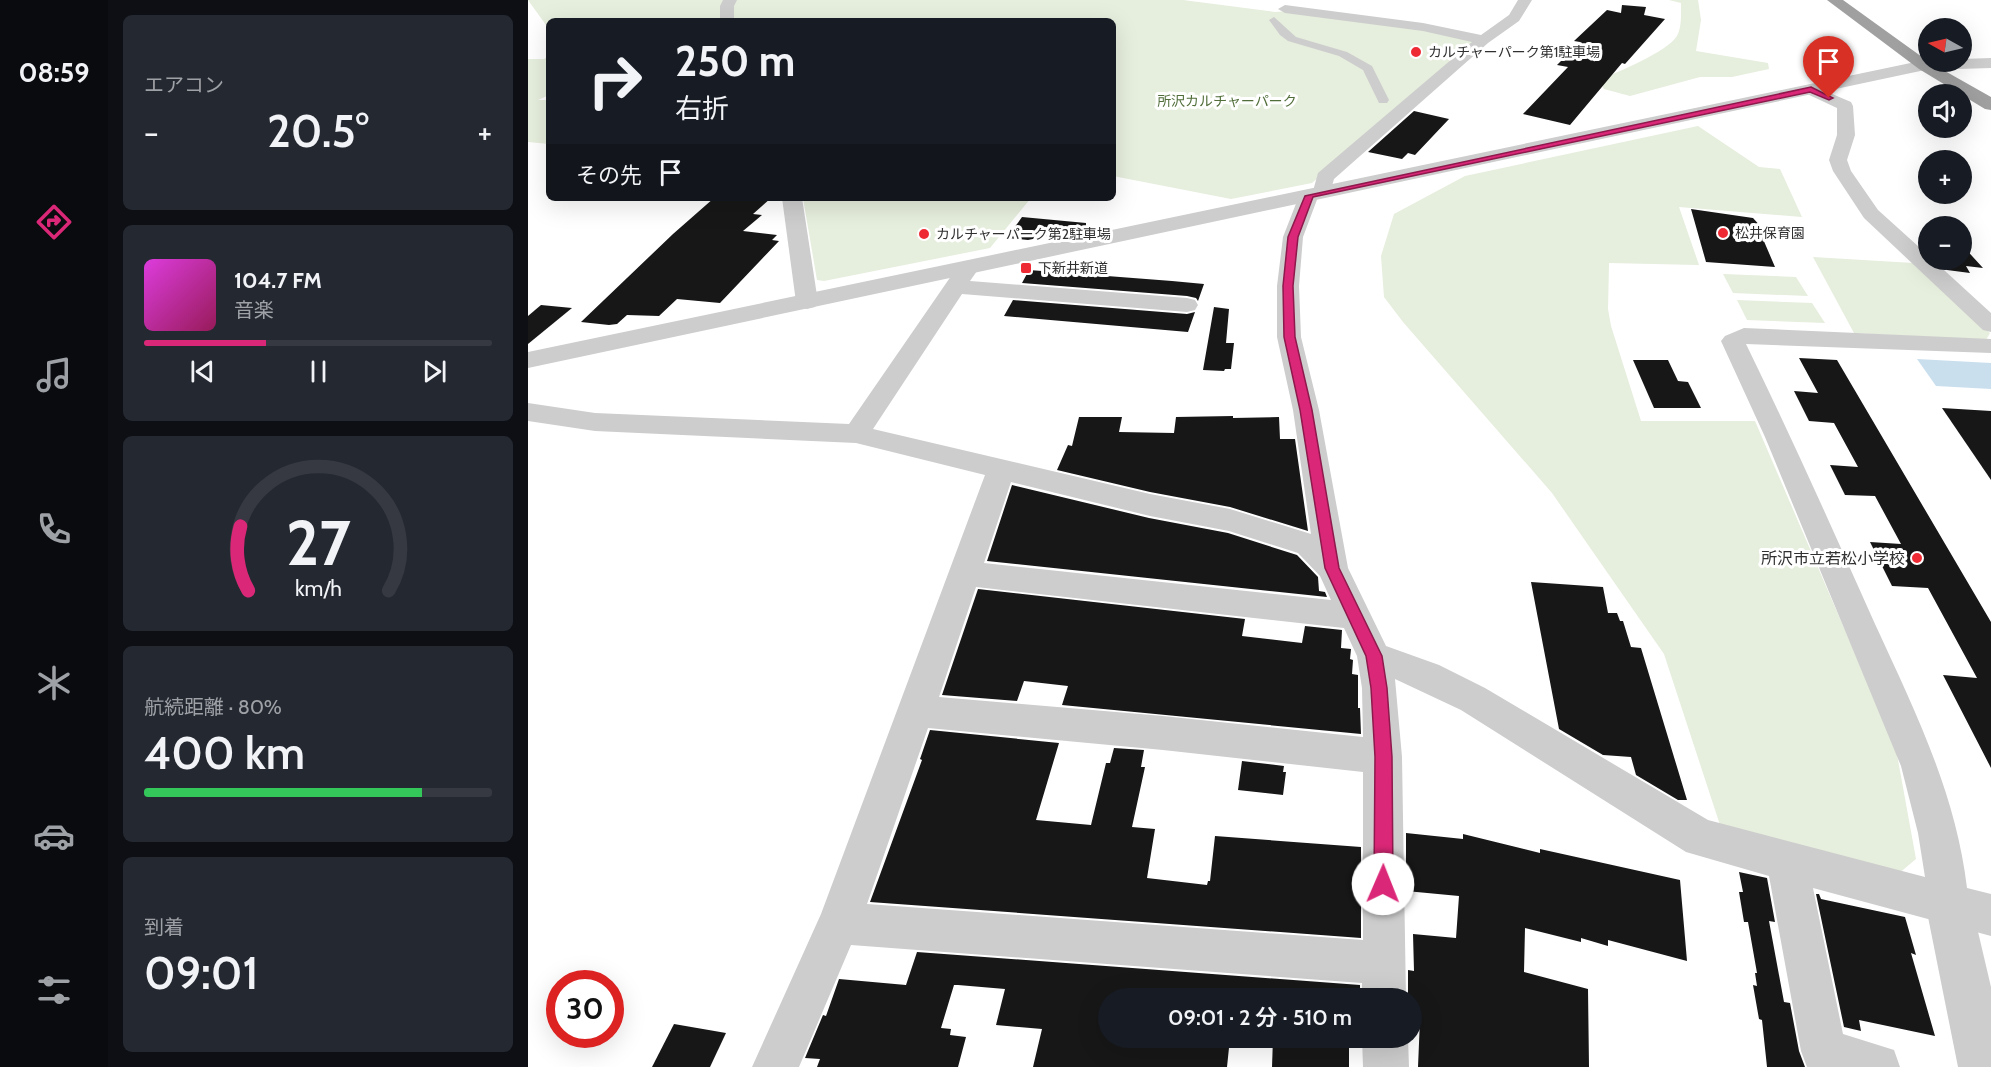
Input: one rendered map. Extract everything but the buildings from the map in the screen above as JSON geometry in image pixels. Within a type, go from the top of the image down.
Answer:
[{"type":"highway","points":[[1834,0],[1918,51]]},
{"type":"highway","points":[[1851,0],[1918,49]]},
{"type":"highway","points":[[1949,72],[1991,105]]},
{"type":"street","points":[[727,18],[727,6],[730,0]]},
{"type":"street","points":[[839,923],[1383,981],[1383,757],[1379,688],[1374,656],[1332,568],[1306,410],[1289,337],[1288,286],[1293,237],[1325,177],[1483,40],[1509,22],[1523,7],[1525,0]]},
{"type":"street","points":[[1383,100],[1368,68],[1343,54],[1293,39],[1284,33],[1284,11],[1423,27],[1483,40]]},
{"type":"street","points":[[1972,62],[1991,63]]},
{"type":"street","points":[[528,360],[807,302],[962,278],[1315,194],[1811,90],[1918,65]]},
{"type":"street","points":[[1811,90],[1845,106],[1846,135],[1838,160],[1842,171],[1871,214],[1991,325]]},
{"type":"street","points":[[792,201],[807,302]]},
{"type":"street","points":[[962,278],[1187,305]]},
{"type":"street","points":[[856,434],[962,278]]},
{"type":"street","points":[[1984,1067],[1970,908],[1936,823],[1920,766],[1778,437],[1733,341],[1744,335],[1991,346]]},
{"type":"street","points":[[528,412],[595,422],[856,434],[1150,505],[1251,526],[1309,545],[1332,568]]},
{"type":"street","points":[[776,1067],[839,923],[1002,468]]},
{"type":"street","points":[[965,573],[1356,616]]},
{"type":"street","points":[[1374,656],[1427,676],[1473,699],[1700,838],[1970,908]]},
{"type":"street","points":[[915,711],[1163,733],[1383,757]]},
{"type":"street","points":[[1787,862],[1824,1052],[1877,1067]]},
{"type":"street","points":[[1385,1048],[1386,1067]]},
{"type":"green space","name":"所沢カルチャーパーク","points":[[528,0],[1183,0],[1425,29],[1471,40],[1472,43],[1312,183],[1231,199],[1116,177],[1116,18],[546,18],[546,25]]},
{"type":"green space","points":[[1669,0],[1698,0],[1701,20],[1696,51],[1768,63],[1769,69],[1732,77],[1700,77],[1630,96],[1604,89],[1599,80],[1653,55],[1677,36],[1681,3]]},
{"type":"green space","points":[[546,58],[546,96],[538,100],[546,100],[546,144],[528,142],[528,59]]},
{"type":"green space","points":[[1698,126],[1759,167],[1780,169],[1802,217],[1679,207],[1699,265],[1609,263],[1608,309],[1611,326],[1641,421],[1755,421],[1896,749],[1916,859],[1898,874],[1721,828],[1664,654],[1552,493],[1403,322],[1384,297],[1381,256],[1394,214],[1465,176]]},
{"type":"green space","points":[[804,201],[1029,201],[990,248],[824,281],[817,280]]},
{"type":"green space","points":[[1813,257],[1913,263],[1918,270],[1990,333],[1986,340],[1854,333]]},
{"type":"green space","points":[[1723,274],[1796,277],[1808,296],[1733,293]]},
{"type":"green space","points":[[1737,300],[1812,303],[1825,323],[1747,320]]},
{"type":"water","points":[[1917,359],[1991,363],[1991,389],[1936,386]]},
{"type":"place","name":"カルチャーパーク第1駐車場","points":[[1416,52]]},
{"type":"place","name":"松井保育園","points":[[1723,233]]},
{"type":"place","name":"カルチャーパーク第2駐車場","points":[[924,234]]},
{"type":"place","name":"下新井新道","points":[[1026,268]]},
{"type":"place","name":"所沢市立若松小学校","points":[[1917,558]]},
{"type":"route","points":[[1383,884],[1383,757],[1379,688],[1374,656],[1332,568],[1306,410],[1289,337],[1288,286],[1293,237],[1309,196],[1811,90],[1829,98]]}]
